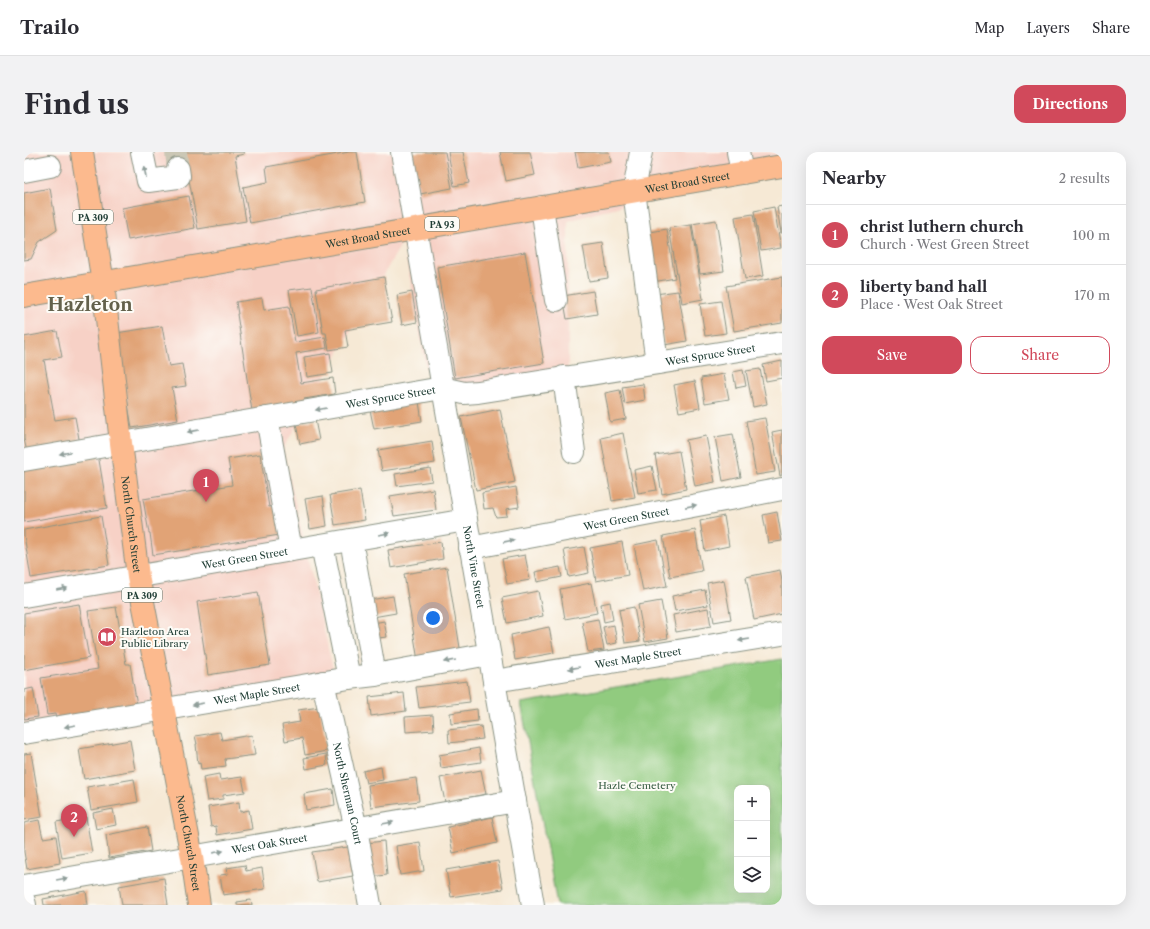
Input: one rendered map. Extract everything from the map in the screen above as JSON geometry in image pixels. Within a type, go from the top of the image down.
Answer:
[{"type":"main road","name":"PA 309","points":[[82,152],[103,283]]},
{"type":"main road","name":"West Broad Street","points":[[24,296],[634,191],[740,162],[782,166]]},
{"type":"main road","name":"North Church Street","points":[[103,283],[138,576],[192,857],[199,905]]},
{"type":"street","points":[[142,152],[148,180],[178,177],[178,169]]},
{"type":"street","name":"North Vine Street","points":[[402,152],[533,905]]},
{"type":"street","points":[[642,152],[634,191],[657,363]]},
{"type":"street","points":[[24,171],[50,166]]},
{"type":"street","points":[[542,207],[556,300]]},
{"type":"street","name":"West Spruce Street","points":[[24,460],[442,388],[464,393],[782,343]]},
{"type":"street","points":[[564,377],[574,452]]},
{"type":"street","points":[[267,418],[291,550]]},
{"type":"street","name":"West Green Street","points":[[470,548],[782,489]]},
{"type":"street","name":"West Green Street","points":[[24,596],[466,520]]},
{"type":"street","points":[[352,540],[374,675]]},
{"type":"street","points":[[322,545],[349,678]]},
{"type":"street","name":"West Maple Street","points":[[494,681],[782,634]]},
{"type":"street","name":"West Maple Street","points":[[24,734],[489,654]]},
{"type":"street","name":"North Sherman Court","points":[[323,682],[356,829],[370,905]]},
{"type":"street","name":"West Oak Street","points":[[24,886],[515,801]]},
{"type":"street","points":[[24,901],[25,905]]},
{"type":"shaded area","points":[[24,152],[782,152],[782,160],[568,221],[568,380],[432,399],[403,241],[283,449],[338,691],[24,743]]},
{"type":"green space","name":"Hazle Cemetery","points":[[782,659],[782,905],[557,905],[521,703]]},
{"type":"building","points":[[184,152],[244,152],[244,154],[235,156],[246,221],[198,229]]},
{"type":"building","points":[[349,152],[357,152],[365,202],[250,223],[243,187],[268,182],[266,167]]},
{"type":"building","points":[[412,152],[445,152],[452,188],[420,194]]},
{"type":"building","points":[[448,152],[463,152],[469,183],[454,186]]},
{"type":"building","points":[[500,152],[530,152],[535,175],[506,181]]},
{"type":"building","points":[[575,152],[609,152],[611,162],[578,168]]},
{"type":"building","points":[[50,188],[57,230],[39,242],[31,259],[24,260],[24,193]]},
{"type":"building","points":[[189,196],[195,228],[128,240],[122,208]]},
{"type":"building","points":[[782,206],[782,233],[781,233],[777,207]]},
{"type":"building","points":[[774,207],[781,248],[761,251],[754,211]]},
{"type":"building","points":[[753,214],[763,276],[745,279],[735,217]]},
{"type":"building","points":[[716,220],[724,271],[700,274],[692,224]]},
{"type":"building","points":[[691,225],[703,299],[682,303],[669,228]]},
{"type":"building","points":[[667,229],[675,278],[653,282],[645,233]]},
{"type":"building","points":[[603,243],[608,278],[589,281],[583,246]]},
{"type":"building","points":[[525,252],[544,363],[455,378],[437,267]]},
{"type":"building","points":[[384,277],[392,322],[345,330],[348,347],[329,350],[326,333],[323,333],[316,289]]},
{"type":"building","points":[[782,277],[782,323],[734,331],[726,286]]},
{"type":"building","points":[[312,287],[319,332],[297,336],[289,290]]},
{"type":"building","points":[[593,291],[597,314],[567,319],[563,296]]},
{"type":"building","points":[[678,291],[687,341],[664,345],[655,294]]},
{"type":"building","points":[[412,292],[417,322],[402,325],[397,295]]},
{"type":"building","points":[[262,298],[264,310],[289,306],[295,342],[325,337],[327,348],[296,353],[301,383],[333,378],[335,394],[304,399],[304,402],[252,411],[236,302]]},
{"type":"building","points":[[721,301],[726,333],[705,336],[700,304]]},
{"type":"building","points":[[162,326],[169,366],[182,364],[186,386],[172,388],[178,420],[132,428],[116,333]]},
{"type":"building","points":[[57,331],[62,357],[44,360],[55,420],[75,417],[80,444],[27,452],[24,439],[24,337]]},
{"type":"building","points":[[330,353],[333,373],[307,377],[304,357]]},
{"type":"building","points":[[782,361],[782,378],[766,381],[763,365]]},
{"type":"building","points":[[760,369],[767,404],[753,407],[746,371]]},
{"type":"building","points":[[743,370],[746,386],[736,388],[733,372]]},
{"type":"building","points":[[724,374],[729,399],[705,403],[701,378]]},
{"type":"building","points":[[695,381],[700,408],[679,412],[674,385]]},
{"type":"building","points":[[643,384],[645,400],[625,404],[622,387]]},
{"type":"building","points":[[620,390],[626,419],[610,422],[605,393]]},
{"type":"building","points":[[419,402],[422,421],[374,429],[370,410]]},
{"type":"building","points":[[500,409],[515,482],[476,490],[461,417]]},
{"type":"building","points":[[765,418],[775,472],[756,475],[746,421]]},
{"type":"building","points":[[315,420],[319,440],[300,444],[296,424]]},
{"type":"building","points":[[782,430],[782,475],[780,476],[772,432]]},
{"type":"building","points":[[623,433],[635,497],[612,501],[601,438]]},
{"type":"building","points":[[733,434],[741,477],[723,481],[715,437]]},
{"type":"building","points":[[706,436],[715,482],[695,486],[686,440]]},
{"type":"building","points":[[432,441],[435,463],[382,471],[378,450]]},
{"type":"building","points":[[679,451],[686,489],[662,494],[655,455]]},
{"type":"building","points":[[98,454],[107,508],[24,522],[24,467]]},
{"type":"building","points":[[260,454],[269,507],[281,505],[286,534],[153,555],[143,499],[232,485],[228,459]]},
{"type":"building","points":[[652,466],[657,490],[638,493],[634,470]]},
{"type":"building","points":[[430,468],[432,481],[397,486],[395,474]]},
{"type":"building","points":[[516,487],[519,507],[506,509],[507,516],[496,517],[493,508],[484,509],[482,493]]},
{"type":"building","points":[[433,489],[436,510],[394,516],[390,496]]},
{"type":"building","points":[[360,490],[365,520],[335,525],[330,495]]},
{"type":"building","points":[[323,496],[327,526],[310,529],[305,499]]},
{"type":"building","points":[[777,512],[782,541],[768,543],[763,515]]},
{"type":"building","points":[[101,516],[109,565],[31,578],[24,530]]},
{"type":"building","points":[[724,516],[729,546],[705,551],[700,521]]},
{"type":"building","points":[[695,530],[702,571],[670,577],[663,536]]},
{"type":"building","points":[[658,540],[667,586],[643,591],[634,545]]},
{"type":"building","points":[[441,542],[443,559],[391,568],[388,550]]},
{"type":"building","points":[[622,542],[628,575],[596,581],[590,548]]},
{"type":"building","points":[[584,547],[589,573],[569,577],[564,550]]},
{"type":"building","points":[[525,555],[530,580],[507,584],[502,559]]},
{"type":"building","points":[[447,567],[461,654],[418,661],[404,574]]},
{"type":"building","points":[[560,567],[562,577],[537,582],[535,572]]},
{"type":"building","points":[[780,570],[782,581],[782,614],[754,620],[746,577]]},
{"type":"building","points":[[724,580],[731,619],[714,622],[707,583]]},
{"type":"building","points":[[591,583],[597,613],[565,619],[560,589]]},
{"type":"building","points":[[705,590],[708,605],[675,611],[672,596]]},
{"type":"building","points":[[538,591],[543,616],[507,623],[502,598]]},
{"type":"building","points":[[258,592],[270,665],[208,675],[197,602]]},
{"type":"building","points":[[393,596],[396,613],[373,617],[370,600]]},
{"type":"building","points":[[661,601],[668,638],[645,642],[638,605]]},
{"type":"building","points":[[610,602],[613,620],[604,622],[601,604]]},
{"type":"building","points":[[79,604],[89,658],[24,670],[24,613]]},
{"type":"building","name":"Hazleton Area Public Library","points":[[116,607],[126,664],[130,664],[137,705],[58,719],[56,714],[47,715],[41,678],[98,669],[88,611]]},
{"type":"building","points":[[634,607],[640,641],[625,643],[619,610]]},
{"type":"building","points":[[708,608],[711,626],[676,632],[673,615]]},
{"type":"building","points":[[598,619],[604,650],[588,652],[582,622]]},
{"type":"building","points":[[384,621],[387,637],[370,639],[368,624]]},
{"type":"building","points":[[614,625],[617,643],[607,645],[603,627]]},
{"type":"building","points":[[549,627],[554,653],[515,660],[511,635]]},
{"type":"building","points":[[467,681],[470,702],[419,708],[416,687]]},
{"type":"building","points":[[33,688],[38,717],[24,719],[24,690]]},
{"type":"building","points":[[404,693],[406,711],[371,716],[369,697]]},
{"type":"building","points":[[320,707],[327,751],[305,755],[302,738],[285,741],[282,725],[300,722],[298,710]]},
{"type":"building","points":[[477,709],[478,721],[451,724],[450,713]]},
{"type":"building","points":[[433,715],[434,730],[406,732],[405,717]]},
{"type":"building","points":[[481,726],[483,739],[449,743],[448,730]]},
{"type":"building","points":[[220,732],[222,740],[252,735],[255,755],[225,759],[226,766],[201,769],[200,763],[198,764],[195,736]]},
{"type":"building","points":[[130,740],[135,770],[84,779],[79,749]]},
{"type":"building","points":[[479,748],[481,762],[441,768],[439,755]]},
{"type":"building","points":[[31,753],[42,817],[24,820],[24,754]]},
{"type":"building","points":[[326,754],[327,765],[306,769],[304,758]]},
{"type":"building","points":[[381,767],[383,780],[366,783],[363,771]]},
{"type":"building","points":[[481,770],[486,794],[445,802],[440,778]]},
{"type":"building","points":[[219,774],[220,780],[242,777],[245,792],[223,795],[223,799],[207,801],[203,777]]},
{"type":"building","points":[[416,778],[419,801],[371,807],[368,785]]},
{"type":"building","points":[[134,779],[138,802],[91,810],[87,787]]},
{"type":"building","points":[[333,789],[335,805],[306,810],[304,794]]},
{"type":"building","points":[[239,802],[240,812],[249,810],[252,829],[217,835],[216,826],[211,827],[208,807]]},
{"type":"building","points":[[113,809],[116,825],[96,829],[93,813]]},
{"type":"building","points":[[86,817],[92,853],[62,858],[56,822]]},
{"type":"building","points":[[492,817],[497,843],[453,853],[448,827]]},
{"type":"building","points":[[39,820],[43,838],[56,836],[60,863],[27,869],[24,852],[24,823]]},
{"type":"building","points":[[147,827],[151,851],[109,858],[106,835]]},
{"type":"building","points":[[384,841],[387,875],[370,877],[366,843]]},
{"type":"building","points":[[420,842],[424,871],[400,875],[396,846]]},
{"type":"building","points":[[348,847],[353,876],[317,882],[312,852]]},
{"type":"building","points":[[498,861],[503,889],[451,897],[446,870]]},
{"type":"building","points":[[245,865],[246,871],[262,868],[265,889],[223,895],[220,875],[228,874],[227,868]]},
{"type":"building","points":[[164,878],[168,905],[122,905],[119,886]]},
{"type":"building","points":[[86,891],[88,905],[44,905],[43,899]]},
{"type":"building","points":[[251,900],[252,905],[237,905],[237,902]]},
{"type":"tunnel","points":[[176,152],[178,169]]},
{"type":"place","name":"christ luthern church","points":[[206,502]]},
{"type":"place","name":"Hazleton Area Public Library","points":[[107,637]]},
{"type":"place","name":"liberty band hall","points":[[74,837]]},
{"type":"district","name":"Hazleton","points":[[90,305]]}]
